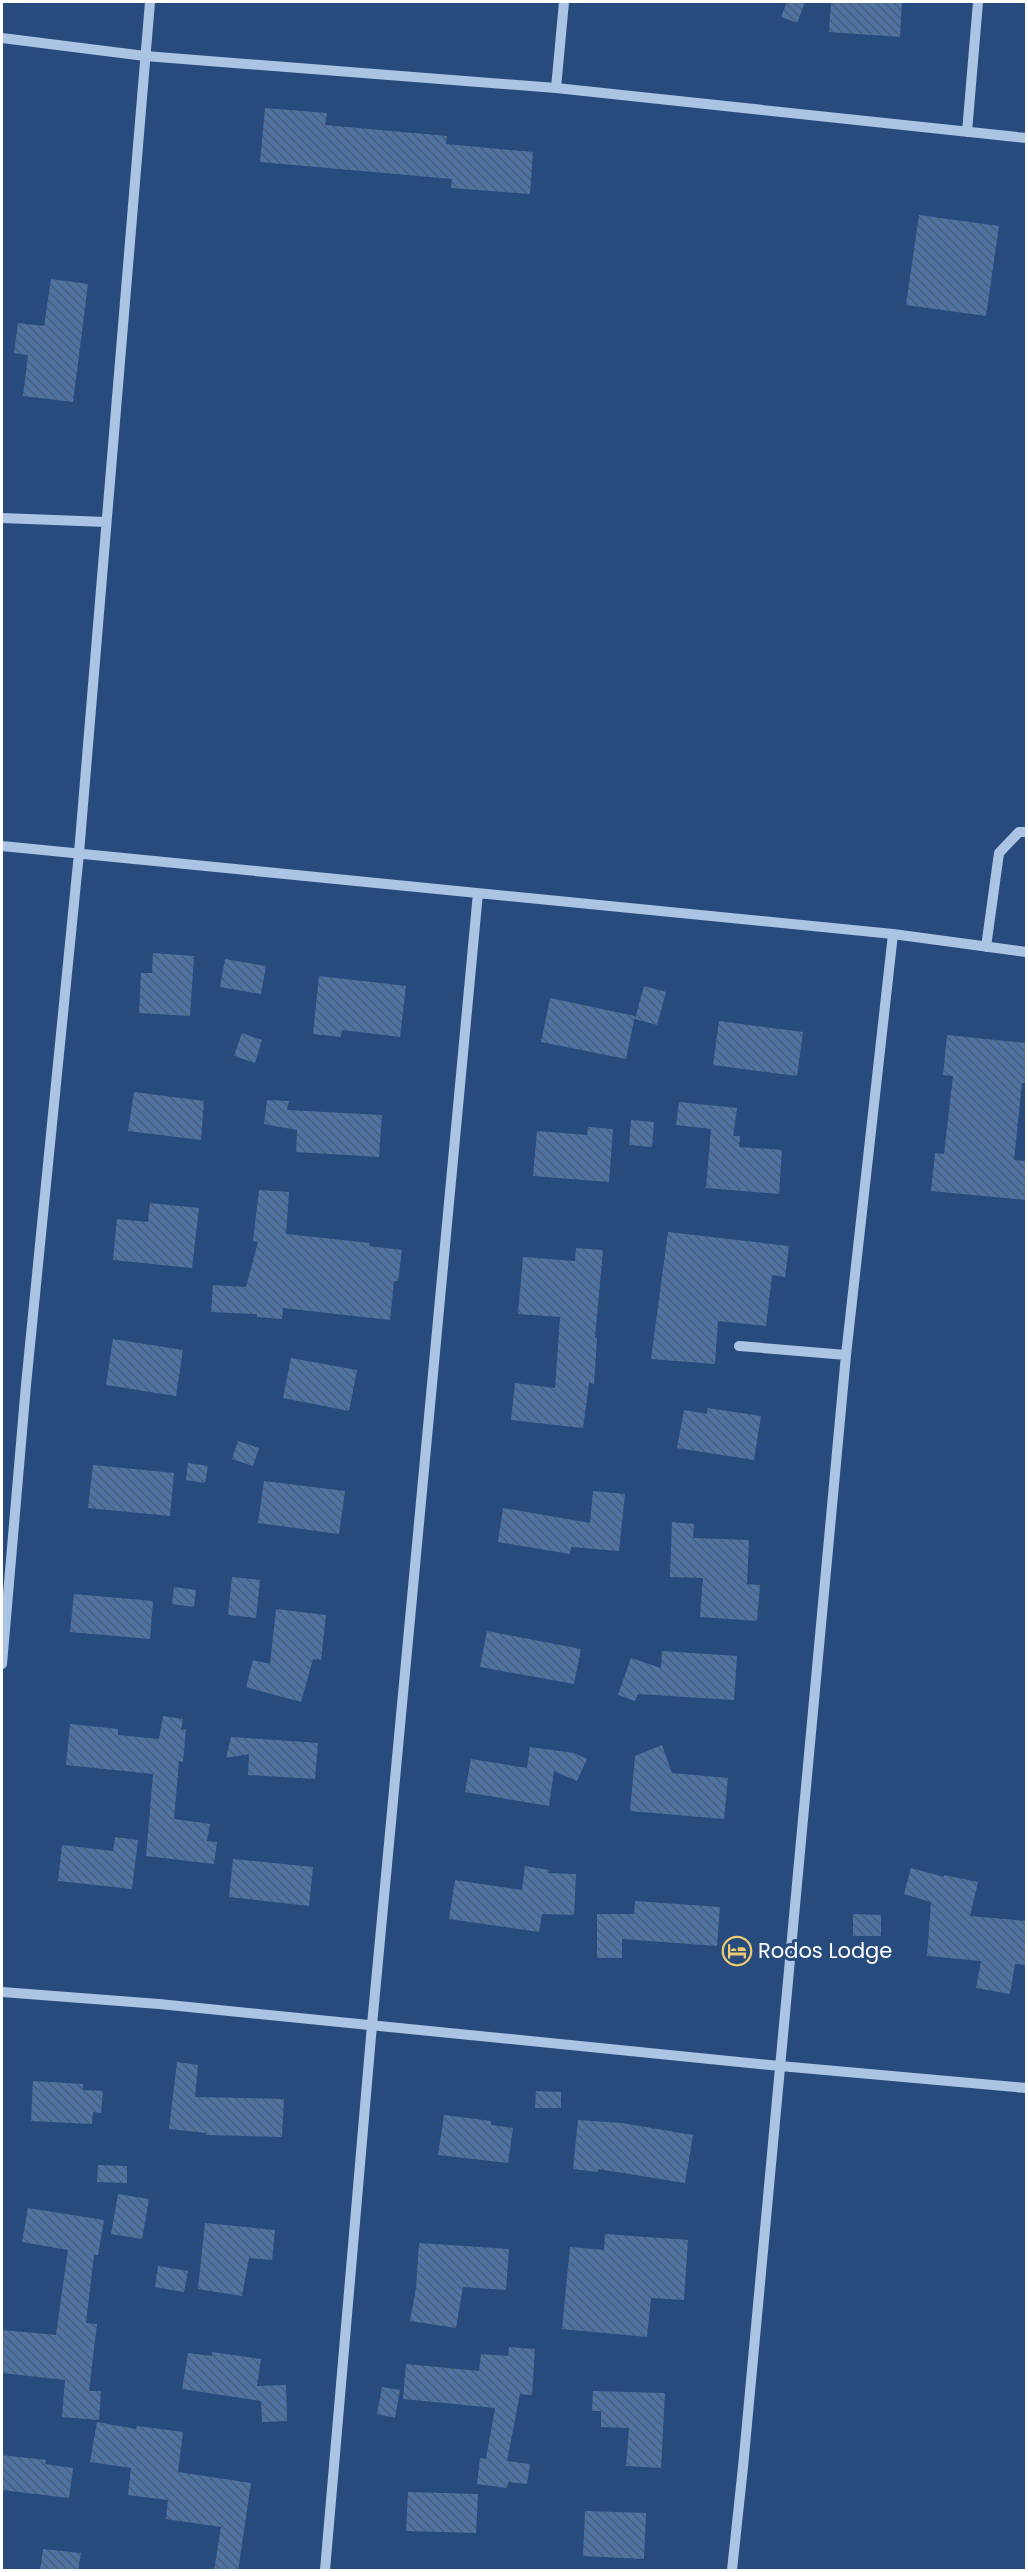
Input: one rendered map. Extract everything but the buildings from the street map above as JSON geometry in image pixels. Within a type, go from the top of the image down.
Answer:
[{"type":"street","points":[[2,1664],[7,1544],[79,853],[150,2]]},
{"type":"street","points":[[556,88],[564,2]]},
{"type":"street","points":[[967,132],[978,2]]},
{"type":"street","points":[[2,38],[145,56],[556,88],[1026,138]]},
{"type":"street","points":[[2,518],[106,522]]},
{"type":"street","points":[[986,947],[999,853],[1019,832],[1026,832]]},
{"type":"street","points":[[2,846],[893,934],[1026,952]]},
{"type":"street","points":[[326,2571],[372,2025],[478,893]]},
{"type":"street","points":[[732,2571],[846,1354],[893,934]]},
{"type":"street","points":[[739,1346],[846,1354]]},
{"type":"street","points":[[2,1992],[159,2004],[780,2066],[1026,2088]]},
{"type":"place","name":"Rodos Lodge","points":[[737,1951]]}]
